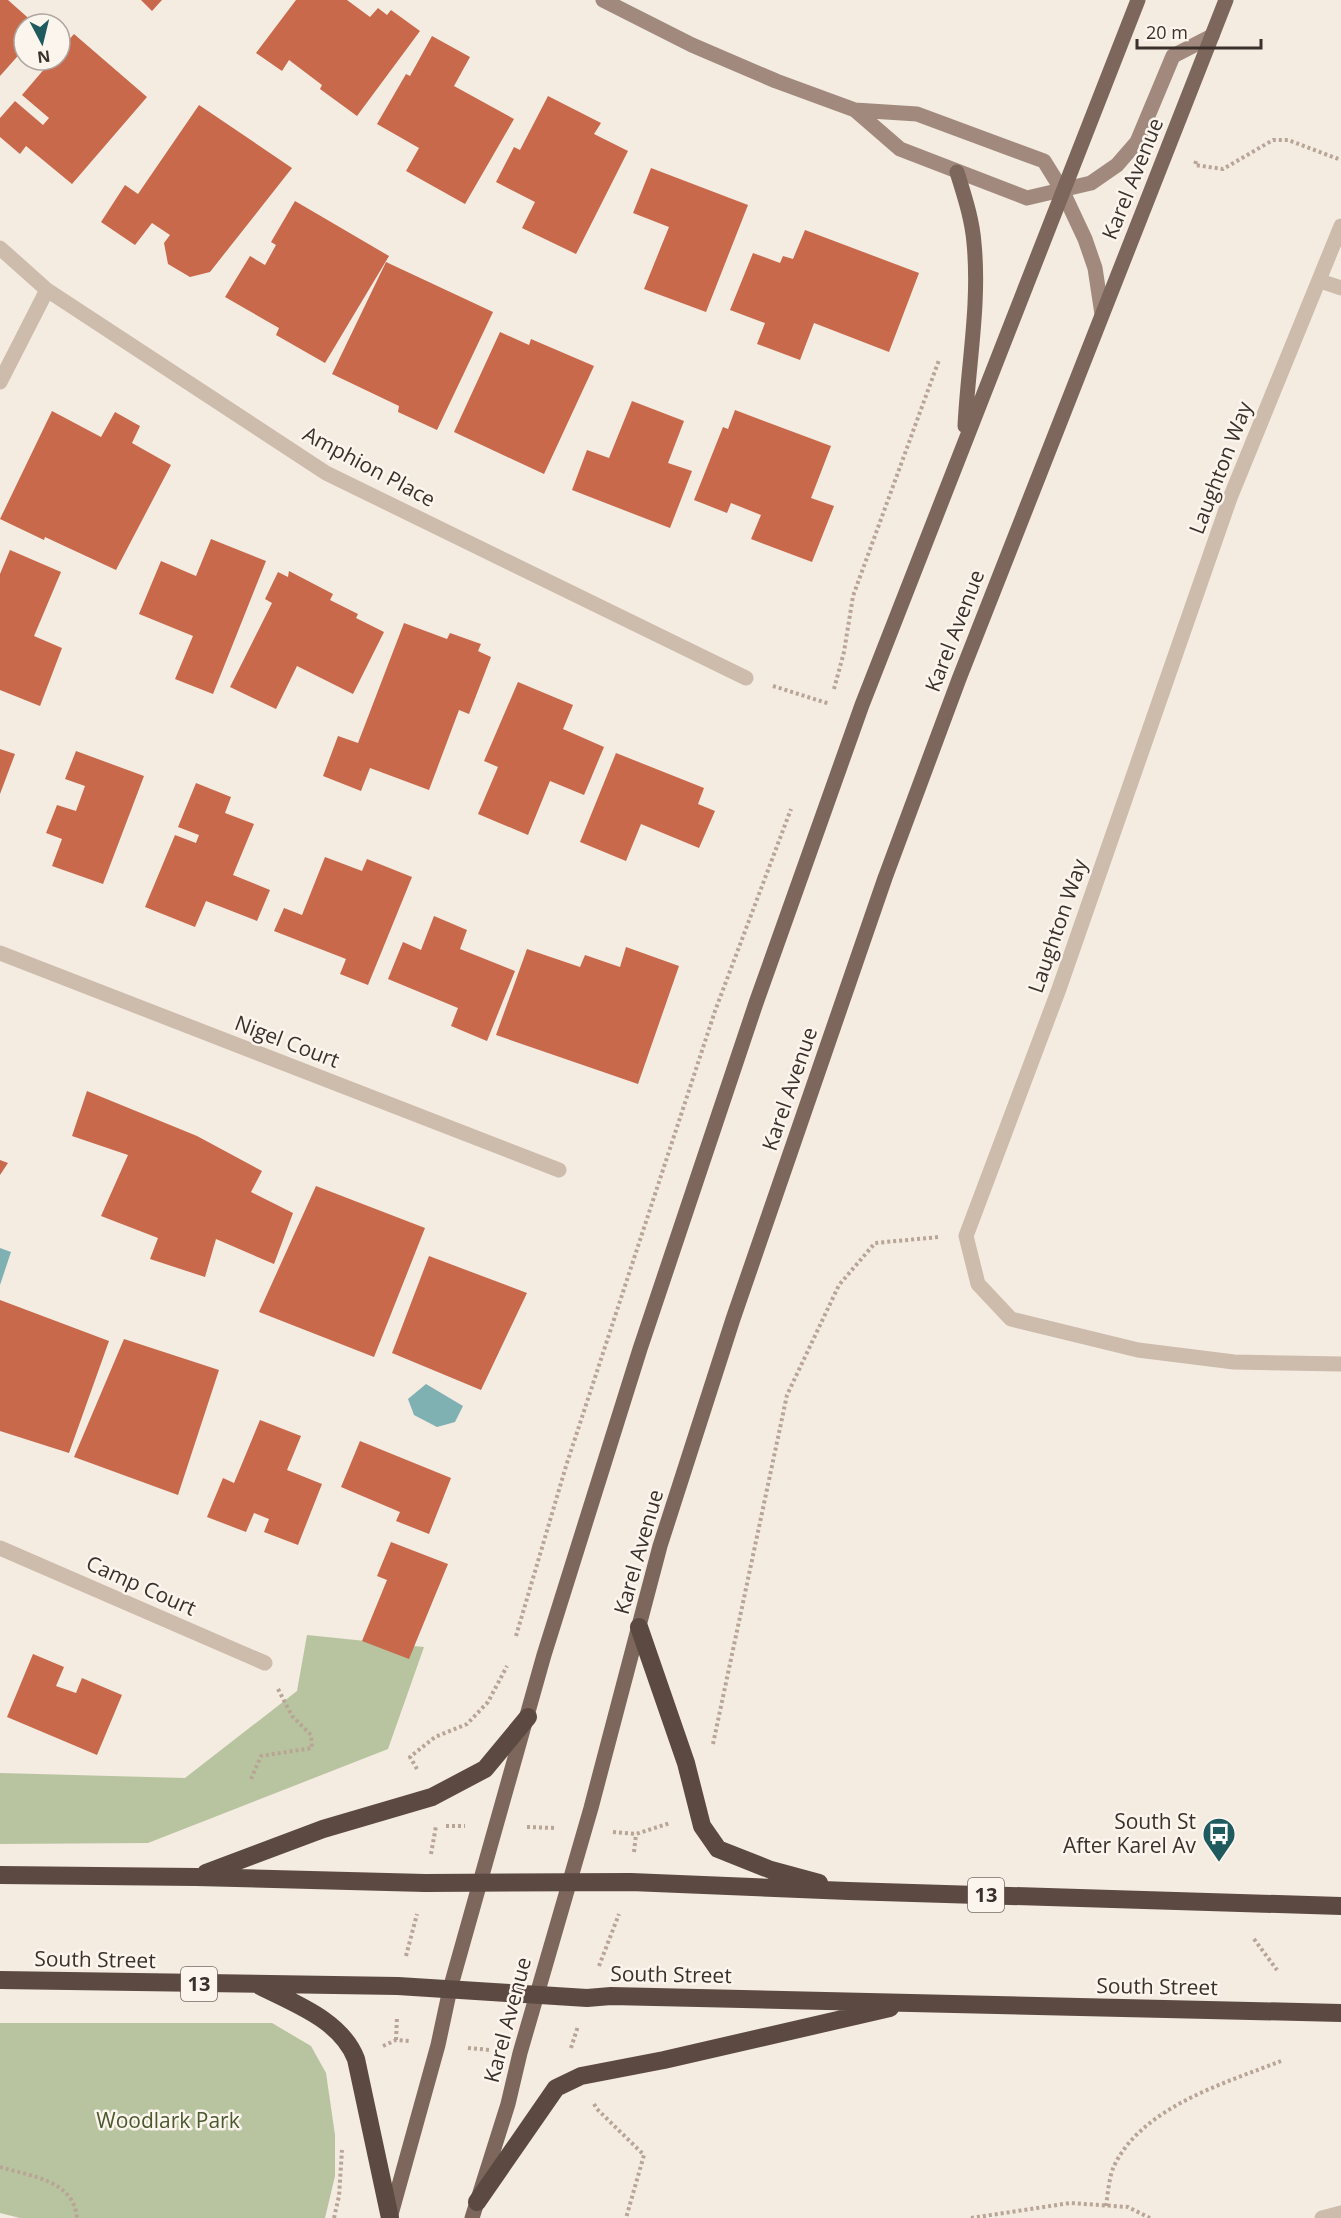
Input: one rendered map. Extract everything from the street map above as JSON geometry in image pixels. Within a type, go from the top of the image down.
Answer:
[{"type":"highway","points":[[639,1627],[686,1763],[702,1826],[718,1849],[771,1870],[848,1892]]},
{"type":"highway","points":[[196,1877],[323,1829],[432,1797],[485,1769],[528,1717]]},
{"type":"highway","name":"13","points":[[0,1875],[425,1883],[631,1882],[848,1892],[1341,1906]]},
{"type":"highway","name":"South Street","points":[[0,1980],[398,1986],[587,1998],[610,1996],[918,2002],[1341,2013]]},
{"type":"highway","points":[[258,1985],[327,2022],[351,2045],[390,2218]]},
{"type":"highway","points":[[475,2210],[556,2088],[581,2076],[664,2060],[918,2002]]},
{"type":"main road","points":[[390,2218],[438,2045],[450,1989],[544,1655],[640,1349],[756,1003],[862,705],[1138,0]]},
{"type":"main road","name":"Karel Avenue","points":[[475,2210],[508,2104],[520,2053],[584,1829],[660,1546],[733,1319],[885,878],[959,679],[1226,0]]},
{"type":"main road","points":[[957,172],[968,208],[974,243],[976,294],[964,441]]},
{"type":"street","points":[[603,0],[692,45],[776,81],[855,110],[917,114],[1044,161],[1062,190],[1095,267],[1102,314]]},
{"type":"street","points":[[855,110],[900,149],[1027,198],[1091,183],[1117,165],[1137,142],[1173,56],[1212,36]]},
{"type":"street","name":"Laughton Way","points":[[966,1236],[1059,989],[1230,498],[1341,226]]},
{"type":"street","name":"Amphion Place","points":[[0,248],[47,290],[326,473],[746,678]]},
{"type":"street","points":[[1320,281],[1341,288]]},
{"type":"street","points":[[0,382],[47,290]]},
{"type":"street","name":"Nigel Court","points":[[0,953],[559,1170]]},
{"type":"street","points":[[966,1236],[978,1284],[1011,1319],[1138,1350],[1234,1362],[1341,1364]]},
{"type":"street","name":"Camp Court","points":[[0,1548],[265,1663]]},
{"type":"street","points":[[1322,2218],[1341,2213]]},
{"type":"path","points":[[1195,165],[1223,169],[1274,140],[1288,140],[1341,160]]},
{"type":"path","points":[[746,678],[830,704],[844,652],[853,596],[941,354]]},
{"type":"path","points":[[513,1647],[566,1466],[715,1011],[793,803]]},
{"type":"path","points":[[712,1749],[787,1395],[839,1285],[875,1243],[966,1236]]},
{"type":"path","points":[[510,1658],[507,1669],[488,1702],[467,1724],[435,1737],[410,1757],[432,1797],[436,1826],[425,1883],[398,1986],[396,2040],[520,2053]]},
{"type":"path","points":[[251,1779],[261,1756],[312,1748],[311,1735],[292,1716],[265,1663]]},
{"type":"path","points":[[436,1826],[497,1825],[636,1834],[699,1814]]},
{"type":"path","points":[[570,2052],[587,1998],[631,1882],[636,1834]]},
{"type":"path","points":[[1254,1939],[1277,1970]]},
{"type":"path","points":[[1106,2206],[1114,2167],[1134,2135],[1190,2097],[1281,2061]]},
{"type":"path","points":[[597,2109],[644,2155],[626,2218]]},
{"type":"path","points":[[334,2218],[339,2196],[342,2148]]},
{"type":"path","points":[[0,2167],[50,2181],[65,2189],[76,2207],[77,2218]]},
{"type":"path","points":[[971,2218],[1070,2203],[1128,2207],[1150,2218]]},
{"type":"green space","points":[[307,1635],[424,1647],[388,1749],[148,1843],[0,1844],[0,1773],[185,1778],[297,1691]]},
{"type":"green space","name":"Woodlark Park","points":[[0,2023],[272,2023],[311,2046],[326,2073],[335,2135],[335,2176],[325,2218],[20,2218],[0,2213]]},
{"type":"water","points":[[0,1248],[11,1252],[0,1285]]},
{"type":"water","points":[[426,1384],[463,1406],[455,1422],[437,1427],[414,1415],[408,1399]]},
{"type":"building","points":[[0,0],[8,0],[22,12],[12,12],[12,62],[0,76]]},
{"type":"building","points":[[141,0],[162,0],[152,11]]},
{"type":"building","points":[[296,0],[347,0],[370,17],[378,8],[387,15],[391,10],[420,31],[357,116],[320,89],[322,85],[289,60],[282,71],[256,53]]},
{"type":"building","points":[[74,34],[147,97],[72,184],[26,146],[20,154],[0,137],[0,118],[15,101],[43,125],[49,118],[22,95],[42,72],[72,72],[72,36]]},
{"type":"building","points":[[432,36],[470,57],[454,86],[514,119],[465,204],[406,171],[419,148],[377,124],[406,74],[410,76]]},
{"type":"building","points":[[548,96],[601,123],[594,134],[628,151],[576,254],[522,228],[535,202],[496,182],[514,147],[520,150]]},
{"type":"building","points":[[199,105],[292,168],[210,272],[190,277],[168,264],[164,243],[170,235],[152,223],[135,245],[101,222],[125,185],[138,194]]},
{"type":"building","points":[[651,168],[748,205],[706,312],[644,289],[669,227],[633,213]]},
{"type":"building","points":[[295,201],[389,256],[325,363],[276,335],[279,328],[225,297],[250,256],[265,265],[276,245],[271,242]]},
{"type":"building","points":[[805,230],[919,273],[889,352],[814,323],[800,360],[757,344],[765,323],[730,310],[753,253],[780,263],[783,256],[793,259]]},
{"type":"building","points":[[386,262],[493,312],[437,430],[398,412],[399,406],[332,374]]},
{"type":"building","points":[[500,332],[529,345],[531,339],[594,366],[544,474],[454,432]]},
{"type":"building","points":[[632,401],[684,421],[668,463],[692,471],[670,528],[572,490],[587,450],[609,458]]},
{"type":"building","points":[[735,410],[831,446],[811,498],[834,506],[812,562],[751,539],[761,515],[731,503],[727,513],[694,500],[723,427],[728,429]]},
{"type":"building","points":[[52,411],[101,437],[115,412],[140,426],[132,443],[171,465],[116,570],[0,519]]},
{"type":"building","points":[[211,539],[266,561],[213,694],[175,679],[193,636],[139,614],[161,561],[196,576]]},
{"type":"building","points":[[10,550],[61,572],[34,636],[62,648],[40,706],[0,690],[0,574]]},
{"type":"building","points":[[289,571],[333,594],[330,600],[358,614],[356,618],[384,632],[353,694],[297,666],[276,709],[230,687],[272,603],[265,599],[278,572],[288,577]]},
{"type":"building","points":[[404,623],[447,639],[450,633],[481,644],[478,651],[491,657],[469,714],[459,710],[429,790],[370,768],[361,791],[323,776],[338,736],[358,743]]},
{"type":"building","points":[[518,682],[573,705],[563,729],[604,747],[584,795],[550,781],[528,835],[478,814],[498,767],[484,761]]},
{"type":"building","points":[[0,749],[15,754],[0,794]]},
{"type":"building","points":[[76,751],[144,776],[103,884],[52,866],[62,839],[46,833],[57,805],[76,811],[85,786],[65,779]]},
{"type":"building","points":[[616,753],[704,788],[698,804],[715,811],[699,848],[641,824],[626,861],[580,842]]},
{"type":"building","points":[[196,783],[231,797],[225,813],[254,824],[233,875],[270,890],[257,921],[206,901],[195,927],[145,907],[175,835],[196,843],[199,835],[178,827]]},
{"type":"building","points":[[325,857],[362,871],[367,859],[412,877],[368,985],[340,974],[346,959],[274,931],[284,908],[302,915]]},
{"type":"building","points":[[434,916],[467,930],[460,949],[515,971],[487,1041],[451,1026],[458,1008],[388,979],[403,942],[421,950]]},
{"type":"building","points":[[626,947],[679,966],[638,1084],[496,1035],[527,949],[580,967],[585,955],[620,967]]},
{"type":"building","points":[[87,1091],[197,1136],[262,1171],[251,1192],[293,1213],[274,1264],[216,1239],[205,1277],[150,1259],[158,1238],[101,1216],[128,1155],[72,1136]]},
{"type":"building","points":[[0,1160],[8,1163],[0,1175]]},
{"type":"building","points":[[316,1186],[425,1228],[374,1357],[259,1312]]},
{"type":"building","points":[[429,1256],[527,1293],[481,1390],[392,1353]]},
{"type":"building","points":[[0,1300],[109,1341],[69,1453],[0,1431]]},
{"type":"building","points":[[124,1339],[219,1370],[178,1495],[74,1457]]},
{"type":"building","points":[[260,1420],[301,1436],[287,1470],[322,1484],[298,1545],[264,1532],[269,1519],[254,1513],[246,1532],[207,1517],[223,1478],[234,1483]]},
{"type":"building","points":[[360,1441],[451,1478],[429,1534],[396,1521],[400,1512],[341,1487]]},
{"type":"building","points":[[391,1542],[448,1564],[409,1659],[362,1641],[387,1580],[377,1576]]},
{"type":"building","points":[[33,1654],[64,1667],[56,1686],[76,1693],[82,1678],[122,1695],[97,1755],[7,1717]]},
{"type":"place","name":"South St After Karel Av","points":[[1219,1863]]}]
